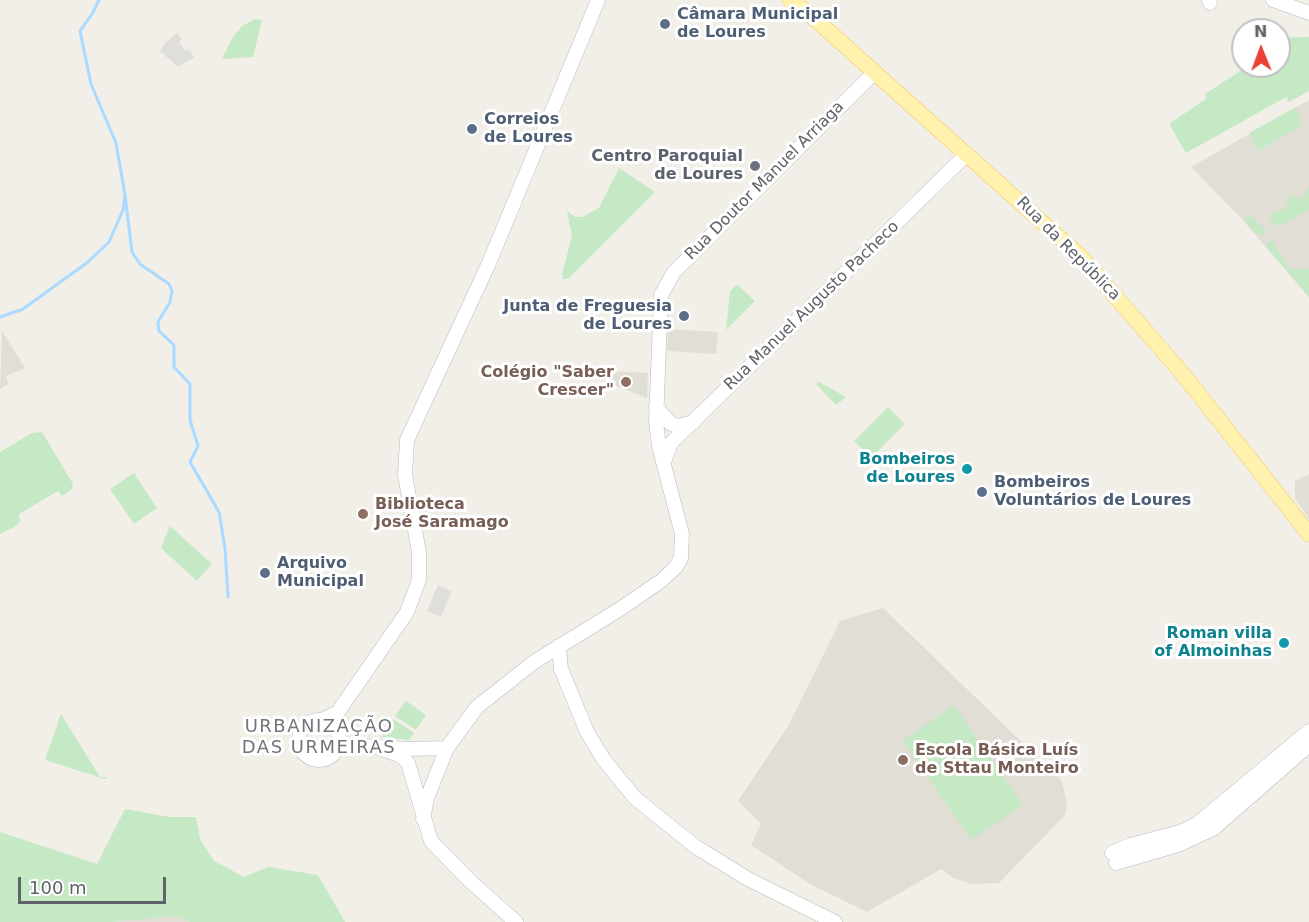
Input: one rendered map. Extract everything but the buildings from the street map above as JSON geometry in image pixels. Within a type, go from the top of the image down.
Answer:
[{"type":"main road","name":"Rua da República","points":[[790,0],[806,10],[1080,256],[1182,373],[1309,534]]},
{"type":"street","points":[[338,712],[338,738],[332,756],[318,760],[304,754],[299,741],[302,729],[311,722],[322,720],[338,712],[406,612],[419,580],[419,552],[406,482],[407,440],[489,263],[598,0]]},
{"type":"street","points":[[1274,0],[1309,13]]},
{"type":"street","name":"Rua Doutor Manuel Arriaga","points":[[656,407],[661,295],[674,272],[875,72]]},
{"type":"street","name":"Rua Manuel Augusto Pacheco","points":[[664,462],[671,443],[967,154]]},
{"type":"street","points":[[656,407],[670,424],[678,426],[693,422]]},
{"type":"street","points":[[423,819],[427,798],[447,748],[477,707],[506,682],[620,609],[661,581],[676,567],[681,558],[682,534],[658,446],[656,407]]},
{"type":"street","points":[[559,646],[561,669],[587,732],[604,760],[635,798],[696,847],[748,879],[835,922]]},
{"type":"street","points":[[322,720],[328,722],[338,738],[401,756],[447,748]]},
{"type":"street","points":[[1114,858],[1151,846],[1197,824],[1309,731]]},
{"type":"street","points":[[1151,846],[1178,845],[1220,824],[1309,745]]},
{"type":"street","points":[[407,756],[439,767]]},
{"type":"street","points":[[407,756],[431,841],[444,856],[516,922]]},
{"type":"shaded area","points":[[177,33],[182,39],[179,42],[185,51],[189,49],[194,57],[178,67],[160,51],[166,42]]},
{"type":"shaded area","points":[[1309,100],[1309,297],[1241,218],[1191,167]]},
{"type":"shaded area","points":[[668,329],[718,332],[716,354],[667,351]]},
{"type":"shaded area","points":[[2,331],[25,368],[6,376],[8,384],[0,389]]},
{"type":"shaded area","name":"Colégio \"Saber Crescer\"","points":[[596,370],[648,373],[647,398],[596,378]]},
{"type":"shaded area","points":[[1309,474],[1309,519],[1295,498],[1295,481]]},
{"type":"shaded area","points":[[438,585],[452,591],[441,617],[427,611]]},
{"type":"shaded area","name":"Escola Básica Luís de Sttau Monteiro","points":[[883,608],[1062,781],[1067,804],[1065,815],[999,883],[970,884],[952,877],[941,869],[867,912],[808,883],[751,845],[761,824],[738,801],[788,726],[840,621]]},
{"type":"shaded area","points":[[177,916],[190,922],[112,922],[151,918]]},
{"type":"green space","points":[[255,19],[262,20],[253,57],[222,59],[233,37],[242,26]]},
{"type":"green space","points":[[1309,37],[1309,91],[1289,102],[1286,97],[1186,153],[1169,124],[1207,98],[1205,94],[1231,77],[1291,78],[1291,38]]},
{"type":"green space","points":[[1296,107],[1302,125],[1258,151],[1249,133]]},
{"type":"green space","points":[[619,168],[655,192],[568,279],[563,279],[572,236],[567,211],[575,217],[582,217],[599,208]]},
{"type":"green space","points":[[1309,187],[1309,209],[1283,225],[1272,224],[1270,218],[1273,212],[1284,210],[1291,195],[1303,199]]},
{"type":"green space","points":[[1248,216],[1254,218],[1267,232],[1262,235],[1255,233],[1243,219]]},
{"type":"green space","points":[[1272,240],[1286,265],[1295,270],[1309,268],[1309,297],[1265,246]]},
{"type":"green space","points":[[737,284],[755,301],[726,330],[730,291]]},
{"type":"green space","points":[[819,382],[846,397],[836,405],[816,384]]},
{"type":"green space","points":[[888,407],[905,424],[871,458],[854,441]]},
{"type":"green space","points":[[42,432],[73,484],[72,489],[62,496],[58,491],[19,514],[20,522],[0,534],[0,452],[32,433]]},
{"type":"green space","points":[[134,473],[157,508],[134,524],[110,489]]},
{"type":"green space","points":[[170,526],[212,564],[197,581],[161,548]]},
{"type":"green space","points":[[406,701],[426,715],[416,730],[395,716]]},
{"type":"green space","points":[[954,705],[1023,805],[971,840],[903,741]]},
{"type":"green space","points":[[61,714],[100,777],[107,777],[105,779],[45,760]]},
{"type":"green space","points":[[393,719],[414,733],[409,740],[381,737]]},
{"type":"green space","points":[[125,809],[169,817],[196,817],[200,839],[214,861],[244,877],[268,867],[318,875],[345,922],[190,922],[177,916],[112,922],[0,922],[0,832],[97,864]]},
{"type":"waterway","points":[[0,317],[23,309],[88,262],[109,242],[123,210],[125,195],[116,143],[91,84],[80,31],[99,0]]},
{"type":"waterway","points":[[125,195],[132,252],[140,264],[169,284],[172,291],[170,302],[158,322],[159,331],[174,345],[174,367],[190,384],[190,420],[198,446],[190,462],[219,512],[225,548],[228,597]]},
{"type":"place","name":"Câmara Municipal de Loures","points":[[665,24]]},
{"type":"place","name":"Correios de Loures","points":[[472,129]]},
{"type":"place","name":"Centro Paroquial de Loures","points":[[755,166]]},
{"type":"place","name":"Junta de Freguesia de Loures","points":[[684,316]]},
{"type":"place","name":"Colégio \"Saber Crescer\"","points":[[626,382]]},
{"type":"place","name":"Bombeiros de Loures","points":[[967,469]]},
{"type":"place","name":"Bombeiros Voluntários de Loures","points":[[982,492]]},
{"type":"place","name":"Biblioteca José Saramago","points":[[363,514]]},
{"type":"place","name":"Arquivo Municipal","points":[[265,573]]},
{"type":"place","name":"Roman villa of Almoinhas","points":[[1284,643]]},
{"type":"place","name":"Escola Básica Luís de Sttau Monteiro","points":[[903,760]]},
{"type":"district","name":"URBANIZAÇÃO DAS URMEIRAS","points":[[319,737]]}]
